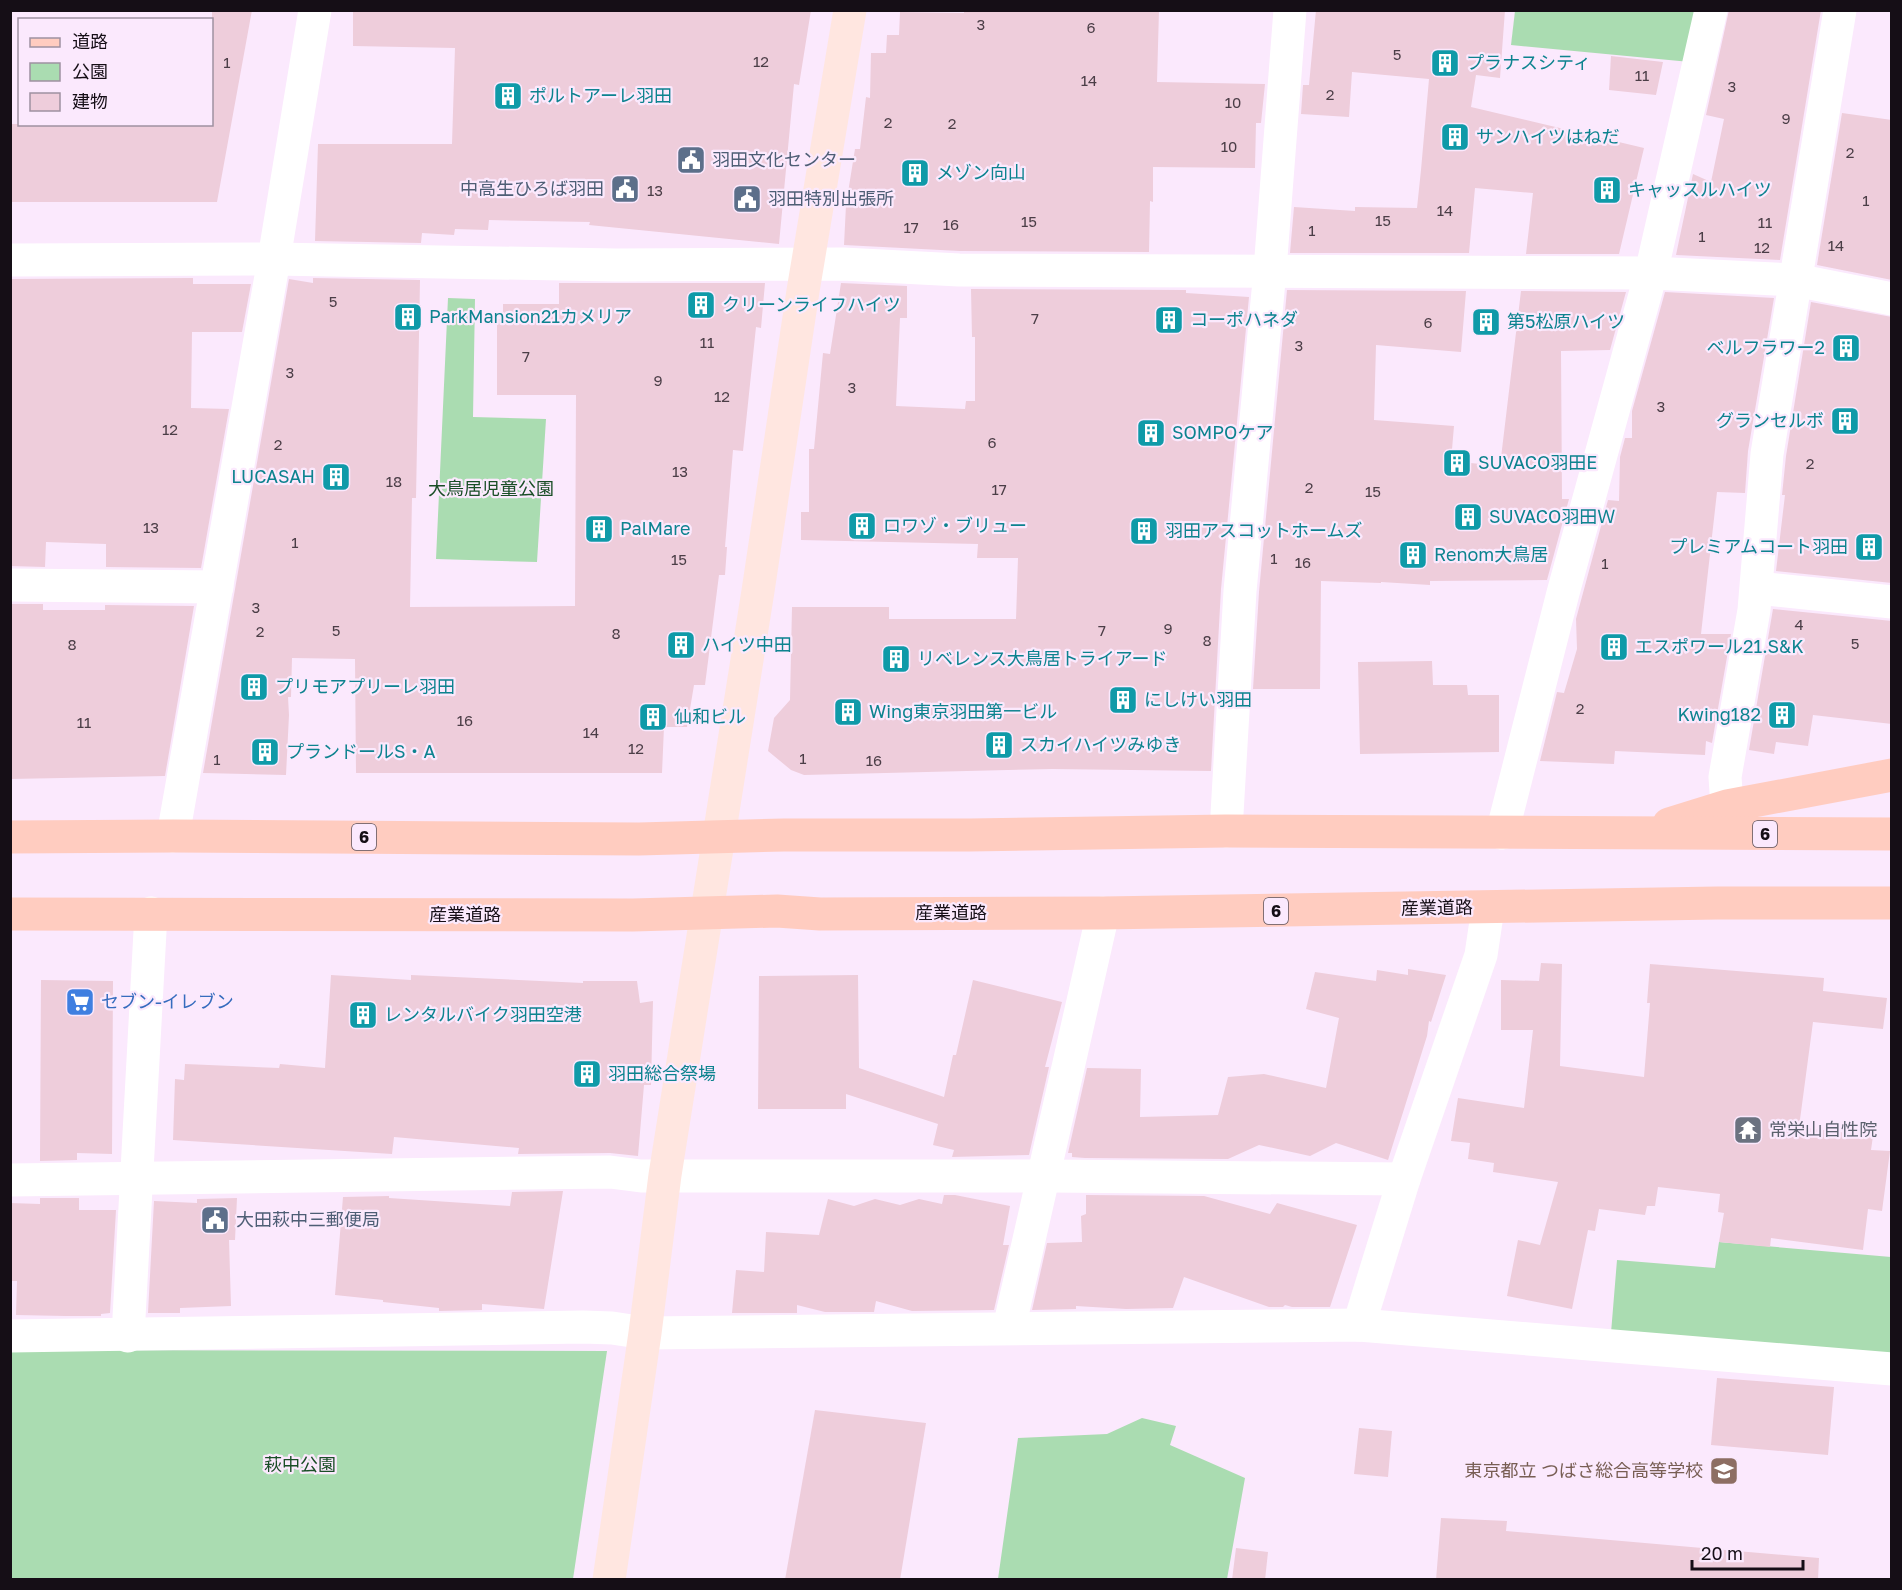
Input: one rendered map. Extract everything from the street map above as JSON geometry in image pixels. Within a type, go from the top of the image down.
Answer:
[{"type":"main road","points":[[1639,833],[1727,806],[1892,775]]},
{"type":"main road","name":"6","points":[[10,837],[639,839],[1226,831],[1892,834]]},
{"type":"main road","name":"産業道路","points":[[10,914],[633,915],[777,911],[820,914],[1103,913],[1717,903],[1892,903]]},
{"type":"street","points":[[173,836],[315,10]]},
{"type":"street","points":[[609,1580],[645,1333],[665,1175],[850,10]]},
{"type":"street","points":[[1226,831],[1240,591],[1270,270],[1290,10]]},
{"type":"street","points":[[1502,833],[1563,593],[1651,273],[1711,10]]},
{"type":"street","points":[[1727,806],[1725,777],[1757,588],[1767,454],[1840,10]]},
{"type":"street","points":[[10,260],[274,259],[615,265],[808,264],[958,270],[1651,273],[1795,280],[1892,299]]},
{"type":"street","points":[[10,585],[217,587]]},
{"type":"street","points":[[1757,588],[1892,602]]},
{"type":"street","points":[[1359,1325],[1404,1179],[1480,955],[1488,908]]},
{"type":"street","points":[[128,1336],[152,913]]},
{"type":"street","points":[[1010,1328],[1103,913]]},
{"type":"street","points":[[10,1180],[610,1172],[641,1176],[1404,1179]]},
{"type":"street","points":[[10,1336],[128,1336],[584,1327],[645,1333],[1359,1325],[1892,1369]]},
{"type":"green space","points":[[1698,10],[1690,62],[1511,45],[1515,11]]},
{"type":"green space","name":"大鳥居児童公園","points":[[448,298],[475,299],[473,417],[546,419],[537,562],[436,559]]},
{"type":"green space","points":[[1719,1242],[1891,1257],[1891,1355],[1611,1333],[1617,1260],[1715,1268]]},
{"type":"green space","name":"萩中公園","points":[[11,1350],[607,1351],[573,1579],[11,1580]]},
{"type":"green space","points":[[1142,1418],[1176,1426],[1170,1445],[1245,1478],[1227,1579],[998,1579],[1018,1438],[1107,1434]]},
{"type":"building","points":[[212,10],[252,10],[217,202],[10,202],[10,124],[18,124],[18,126],[213,126]]},
{"type":"building","points":[[353,10],[811,10],[799,85],[794,84],[779,244],[589,225],[590,222],[489,220],[488,230],[455,229],[454,235],[422,233],[421,243],[315,241],[318,144],[452,144],[455,48],[353,46]]},
{"type":"building","points":[[964,10],[1159,10],[1157,82],[1265,84],[1261,123],[1256,123],[1255,168],[1153,167],[1149,252],[960,251],[844,245],[846,205],[855,149],[860,149],[866,97],[870,98],[871,53],[886,53],[887,35],[899,35],[900,12],[964,13]]},
{"type":"building","points":[[1316,10],[1505,10],[1500,78],[1476,75],[1471,107],[1644,148],[1619,254],[1526,254],[1533,193],[1475,188],[1469,253],[1290,253],[1294,207],[1355,211],[1355,207],[1417,208],[1429,79],[1352,72],[1349,117],[1301,114],[1303,85],[1309,85]]},
{"type":"building","points":[[1729,10],[1821,10],[1780,260],[1676,255],[1693,174],[1711,182],[1724,119],[1706,115]]},
{"type":"building","points":[[1611,56],[1663,62],[1656,95],[1609,90]]},
{"type":"building","points":[[1842,113],[1892,120],[1892,280],[1817,265]]},
{"type":"building","points":[[193,278],[193,284],[251,284],[242,332],[192,332],[191,408],[229,409],[201,568],[106,567],[106,544],[46,542],[45,567],[10,566],[10,279]]},
{"type":"building","points":[[313,278],[420,280],[416,498],[412,498],[410,607],[575,606],[576,395],[497,395],[497,319],[503,319],[503,304],[559,304],[559,283],[765,283],[761,328],[756,327],[743,451],[733,450],[725,575],[719,575],[705,685],[694,685],[687,727],[664,727],[662,773],[356,773],[355,659],[292,658],[291,697],[288,697],[286,775],[203,773],[289,279],[313,283]]},
{"type":"building","points":[[841,283],[907,286],[907,318],[900,318],[896,406],[965,409],[966,401],[975,401],[975,337],[972,337],[971,289],[1186,290],[1186,293],[1249,297],[1221,589],[1211,771],[1052,769],[804,775],[791,770],[768,751],[774,718],[790,700],[792,607],[889,607],[889,619],[1016,619],[1018,558],[977,558],[978,544],[801,540],[801,512],[809,512],[809,449],[814,449],[823,353],[830,354]]},
{"type":"building","points":[[1287,290],[1466,291],[1461,352],[1376,345],[1374,420],[1454,426],[1451,461],[1500,466],[1521,291],[1626,292],[1610,350],[1561,351],[1562,499],[1569,499],[1547,580],[1430,581],[1430,585],[1321,581],[1320,689],[1253,689],[1259,592]]},
{"type":"building","points":[[1665,292],[1774,298],[1748,451],[1745,493],[1717,492],[1701,634],[1731,634],[1712,743],[1706,741],[1705,755],[1615,751],[1614,764],[1540,761],[1557,692],[1564,693],[1577,649],[1576,619],[1608,500],[1619,501],[1620,457],[1625,438],[1632,438],[1632,411]]},
{"type":"building","points":[[1811,302],[1892,317],[1892,583],[1776,571],[1785,495],[1782,495],[1786,456]]},
{"type":"building","points":[[10,604],[43,604],[43,610],[105,610],[105,605],[194,606],[165,776],[10,779]]},
{"type":"building","points":[[1773,609],[1892,621],[1892,724],[1813,715],[1808,746],[1776,742],[1774,754],[1749,750]]},
{"type":"building","points":[[1432,661],[1433,685],[1467,685],[1468,695],[1499,695],[1499,752],[1360,754],[1358,662]]},
{"type":"building","points":[[1541,963],[1562,964],[1560,1066],[1644,1077],[1650,1003],[1647,1003],[1650,964],[1824,978],[1823,991],[1887,998],[1883,1029],[1813,1022],[1799,1127],[1873,1136],[1871,1150],[1890,1151],[1882,1211],[1868,1209],[1863,1250],[1771,1238],[1770,1247],[1719,1242],[1724,1213],[1718,1212],[1720,1194],[1658,1187],[1655,1206],[1647,1206],[1645,1215],[1599,1209],[1595,1231],[1588,1230],[1572,1309],[1507,1296],[1518,1240],[1540,1245],[1558,1182],[1493,1172],[1494,1163],[1468,1159],[1470,1143],[1451,1141],[1458,1098],[1524,1108],[1533,1030],[1501,1030],[1501,980],[1539,981]]},
{"type":"building","points":[[1408,969],[1446,975],[1431,1022],[1429,1021],[1427,1036],[1388,1160],[1336,1143],[1310,1156],[1259,1145],[1228,1159],[1085,1158],[1072,1157],[1072,1153],[1068,1153],[1087,1068],[1141,1069],[1140,1117],[1218,1115],[1228,1077],[1264,1074],[1326,1088],[1339,1018],[1306,1009],[1315,972],[1376,981],[1377,970],[1408,975]]},
{"type":"building","points":[[331,975],[411,980],[411,975],[583,983],[583,981],[637,981],[640,1003],[653,1001],[651,1085],[644,1085],[638,1156],[610,1153],[518,1154],[519,1148],[394,1137],[392,1154],[173,1140],[175,1079],[184,1080],[185,1064],[279,1068],[280,1064],[325,1068]]},
{"type":"building","points":[[858,975],[859,1068],[944,1097],[973,980],[1062,1002],[1045,1067],[1049,1067],[1029,1155],[952,1157],[954,1150],[933,1145],[938,1124],[846,1094],[846,1109],[758,1109],[759,976]]},
{"type":"building","points":[[41,980],[113,981],[112,1154],[77,1153],[77,1160],[40,1161]]},
{"type":"building","points":[[563,1191],[544,1309],[482,1304],[482,1310],[439,1311],[439,1308],[335,1295],[343,1197],[389,1196],[389,1198],[510,1206],[512,1192]]},
{"type":"building","points":[[944,1195],[955,1195],[1010,1206],[1003,1245],[1009,1245],[994,1310],[912,1311],[876,1301],[874,1312],[825,1312],[797,1305],[797,1313],[732,1313],[736,1270],[764,1272],[766,1232],[819,1235],[828,1199],[854,1206],[875,1199],[900,1205],[919,1199],[942,1204]]},
{"type":"building","points":[[1086,1195],[1204,1196],[1270,1214],[1277,1203],[1357,1225],[1330,1307],[1285,1305],[1269,1307],[1184,1277],[1173,1308],[1126,1309],[1076,1306],[1076,1309],[1032,1310],[1047,1243],[1082,1242],[1081,1216],[1086,1214]]},
{"type":"building","points":[[40,1198],[79,1198],[79,1210],[116,1210],[110,1313],[101,1314],[101,1316],[16,1315],[17,1281],[10,1281],[10,1203],[40,1204]]},
{"type":"building","points":[[237,1198],[235,1240],[229,1240],[231,1306],[180,1308],[180,1313],[148,1313],[154,1201],[197,1203],[197,1199]]},
{"type":"building","points":[[1717,1378],[1834,1387],[1828,1455],[1711,1445]]},
{"type":"building","points":[[815,1410],[926,1423],[900,1580],[785,1580]]},
{"type":"building","points":[[1359,1428],[1392,1431],[1388,1477],[1354,1474]]},
{"type":"building","points":[[1441,1518],[1507,1521],[1506,1531],[1819,1558],[1818,1580],[1436,1580]]},
{"type":"building","points":[[1236,1548],[1268,1552],[1265,1580],[1232,1580]]},
{"type":"place","name":"プラナスシティ","points":[[1445,63]]},
{"type":"place","name":"ポルトアーレ羽田","points":[[508,96]]},
{"type":"place","name":"サンハイツはねだ","points":[[1455,137]]},
{"type":"place","name":"羽田文化センター","points":[[691,160]]},
{"type":"place","name":"メゾン向山","points":[[915,173]]},
{"type":"place","name":"中高生ひろば羽田","points":[[625,189]]},
{"type":"place","name":"キャッスルハイツ","points":[[1607,190]]},
{"type":"place","name":"羽田特別出張所","points":[[747,199]]},
{"type":"place","name":"クリーンライフハイツ","points":[[701,305]]},
{"type":"place","name":"ParkMansion21カメリア","points":[[408,317]]},
{"type":"place","name":"コーポハネダ","points":[[1169,320]]},
{"type":"place","name":"第5松原ハイツ","points":[[1486,322]]},
{"type":"place","name":"ベルフラワー2","points":[[1846,348]]},
{"type":"place","name":"グランセルボ","points":[[1845,421]]},
{"type":"place","name":"SOMPOケア","points":[[1151,433]]},
{"type":"place","name":"SUVACO羽田E","points":[[1457,463]]},
{"type":"place","name":"LUCASAH","points":[[336,477]]},
{"type":"place","name":"SUVACO羽田Ｗ","points":[[1468,517]]},
{"type":"place","name":"ロワゾ・ブリュー","points":[[862,526]]},
{"type":"place","name":"PalMare","points":[[599,529]]},
{"type":"place","name":"羽田アスコットホームズ","points":[[1144,531]]},
{"type":"place","name":"プレミアムコート羽田","points":[[1869,547]]},
{"type":"place","name":"Renom大鳥居","points":[[1413,555]]},
{"type":"place","name":"ハイツ中田","points":[[681,645]]},
{"type":"place","name":"エスポワール21.S&K","points":[[1614,647]]},
{"type":"place","name":"リベレンス大鳥居トライアード","points":[[896,659]]},
{"type":"place","name":"プリモアプリーレ羽田","points":[[254,687]]},
{"type":"place","name":"にしけい羽田","points":[[1123,700]]},
{"type":"place","name":"Wing東京羽田第一ビル","points":[[848,712]]},
{"type":"place","name":"Kwing182","points":[[1782,715]]},
{"type":"place","name":"仙和ビル","points":[[653,717]]},
{"type":"place","name":"スカイハイツみゆき","points":[[999,745]]},
{"type":"place","name":"プランドールS・A","points":[[265,752]]},
{"type":"place","name":"セブン-イレブン","points":[[80,1002]]},
{"type":"place","name":"レンタルバイク羽田空港","points":[[363,1015]]},
{"type":"place","name":"羽田総合祭場","points":[[587,1074]]},
{"type":"place","name":"常栄山自性院","points":[[1748,1130]]},
{"type":"place","name":"大田萩中三郵便局","points":[[215,1220]]},
{"type":"place","name":"東京都立 つばさ総合高等学校","points":[[1724,1471]]}]
